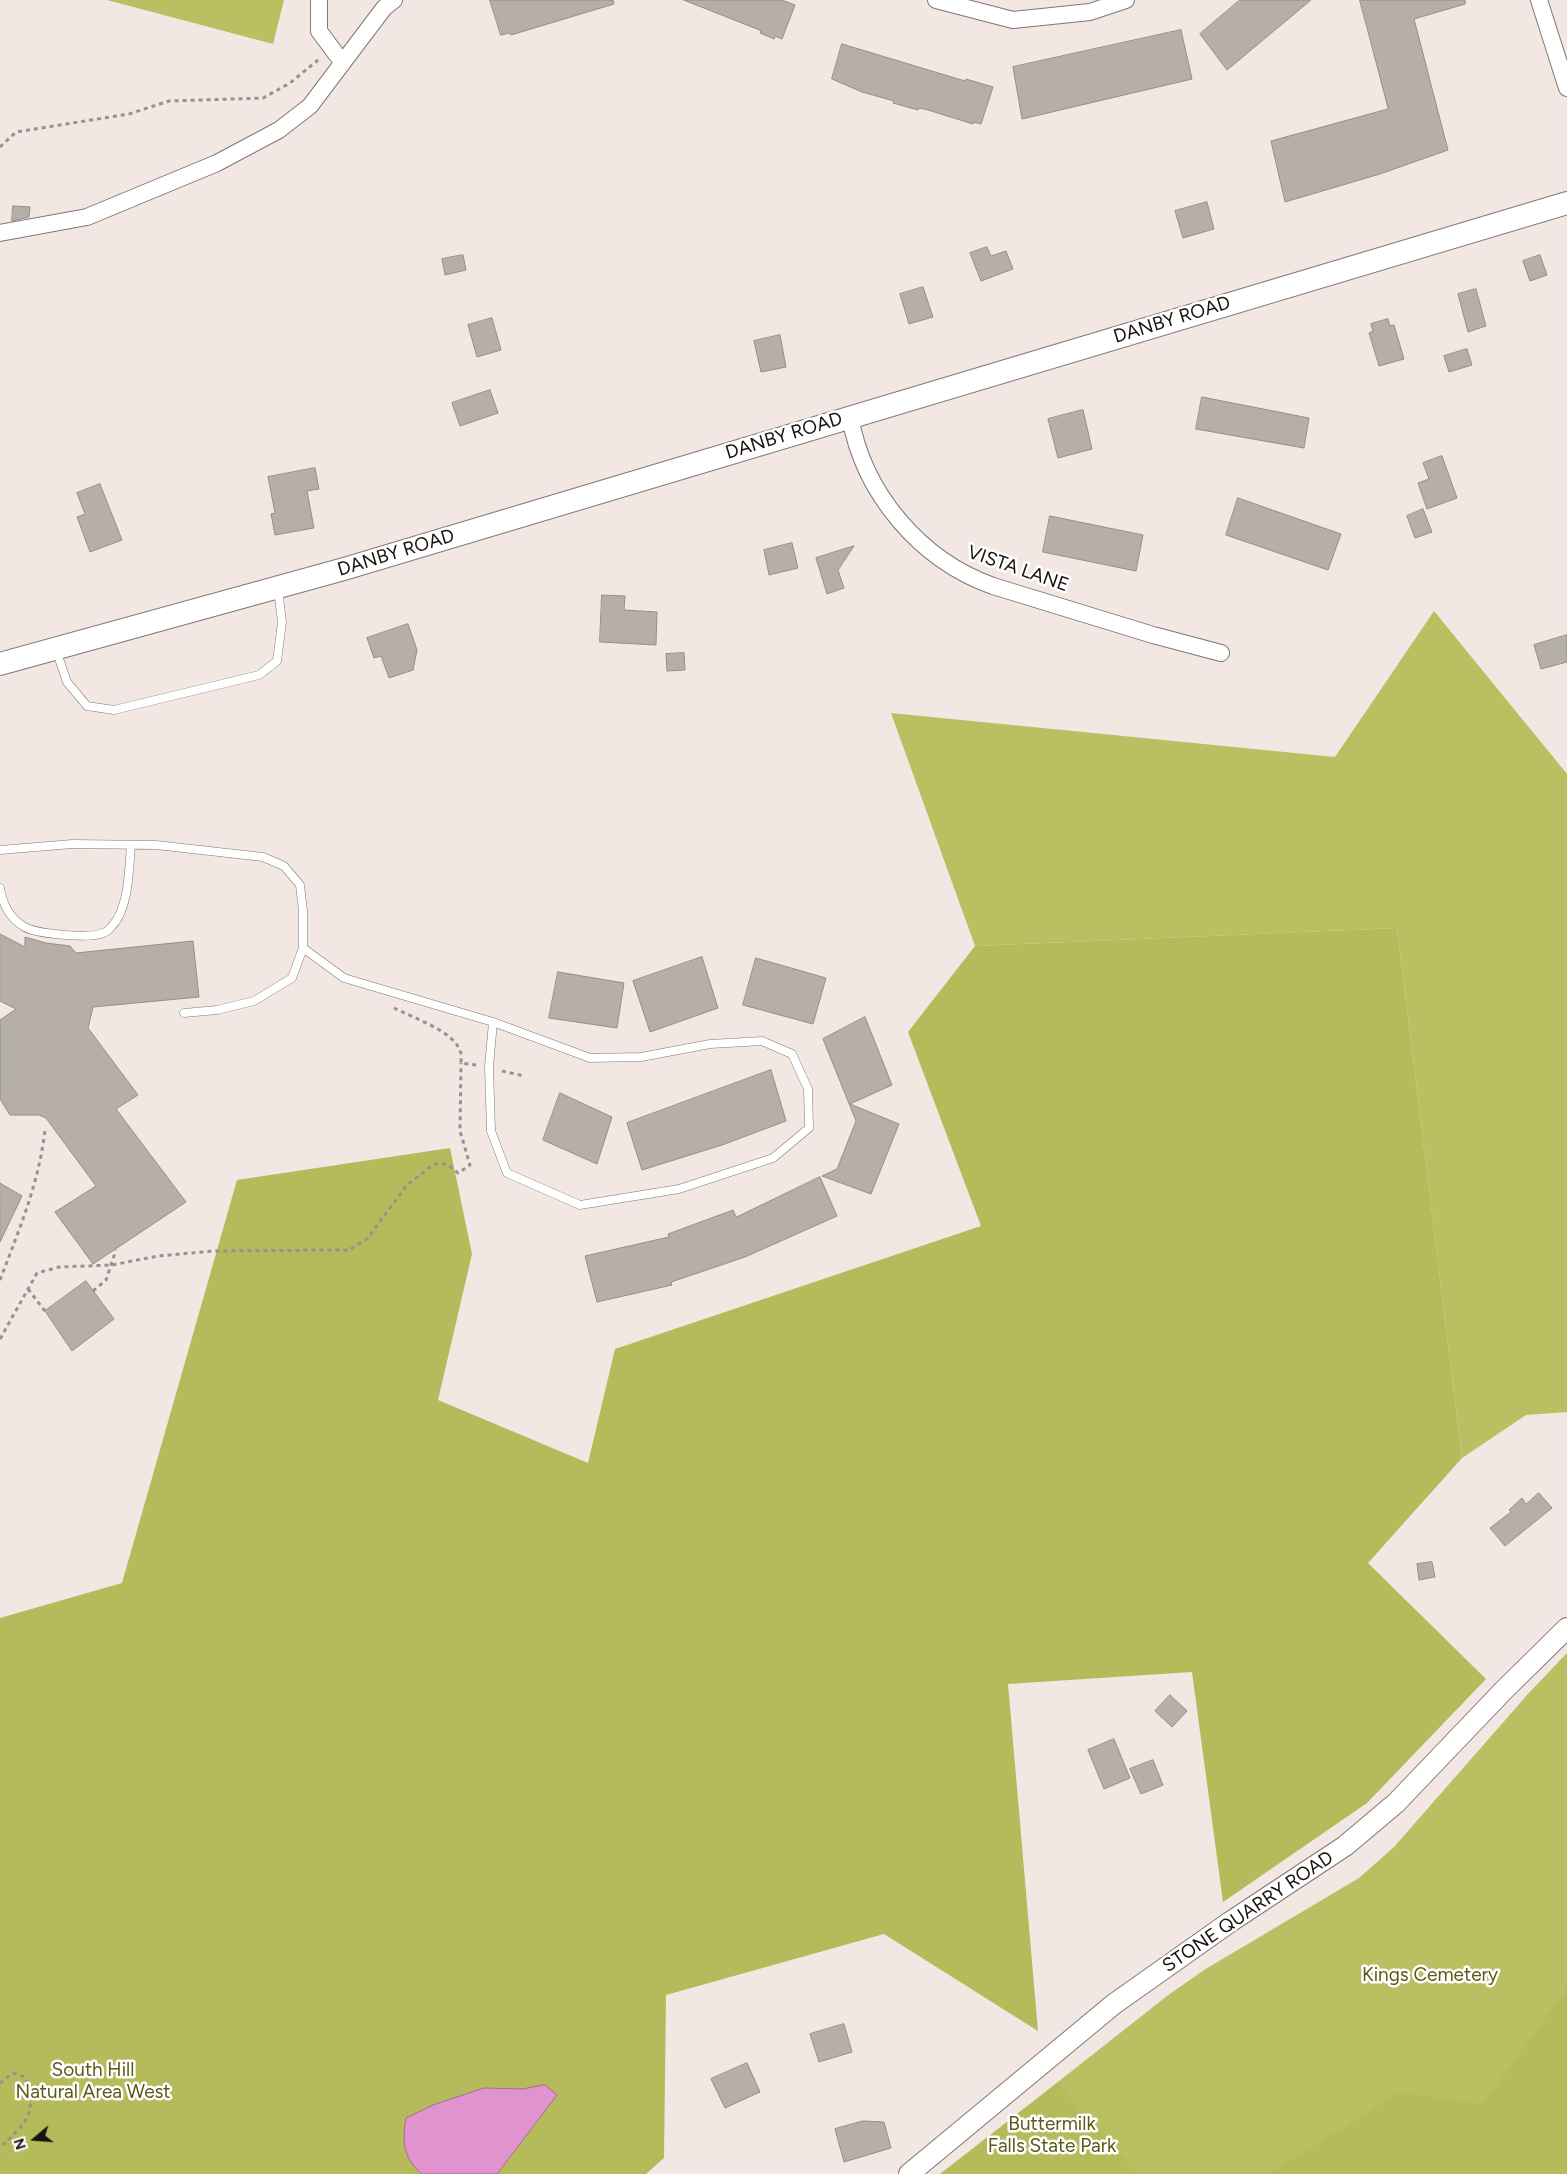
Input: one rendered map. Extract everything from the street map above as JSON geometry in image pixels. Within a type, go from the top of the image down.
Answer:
[{"type":"main road","name":"DANBY ROAD","points":[[0,664],[344,569],[850,416],[1567,203]]},
{"type":"street","points":[[319,0],[319,31],[342,62]]},
{"type":"street","points":[[0,233],[87,217],[217,163],[279,130],[310,106],[384,8],[394,0]]},
{"type":"street","points":[[936,0],[1013,20],[1090,12],[1126,0]]},
{"type":"street","points":[[1539,0],[1567,88]]},
{"type":"street","name":"VISTA LANE","points":[[850,416],[859,454],[870,478],[888,506],[922,545],[954,568],[971,578],[993,586],[1221,654]]},
{"type":"street","name":"STONE QUARRY ROAD","points":[[909,2174],[1114,2004],[1230,1922],[1345,1846],[1396,1803],[1504,1690],[1567,1628]]},
{"type":"lane","points":[[55,648],[67,682],[87,706],[114,710],[259,674],[277,661],[282,622],[278,587]]},
{"type":"lane","points":[[0,850],[72,844],[156,845],[263,856],[284,866],[300,885],[303,948],[292,978],[254,1001],[217,1010],[184,1013]]},
{"type":"lane","points":[[0,888],[3,903],[11,916],[24,927],[85,937],[103,933],[114,925],[122,909],[128,884],[131,845]]},
{"type":"lane","points":[[303,948],[344,978],[493,1022],[590,1058],[641,1058],[710,1044],[762,1041],[792,1054],[808,1089],[809,1128],[772,1158],[679,1189],[580,1205],[507,1173],[491,1132],[489,1067],[493,1022]]},
{"type":"path","points":[[0,148],[16,132],[129,114],[169,101],[263,98],[290,83],[332,49]]},
{"type":"path","points":[[0,1339],[37,1273],[58,1267],[112,1265],[158,1256],[214,1251],[349,1250],[367,1239],[407,1185],[434,1164],[447,1164],[458,1174],[470,1165],[460,1131],[461,1051],[455,1042],[444,1032],[392,1007]]},
{"type":"path","points":[[461,1063],[489,1067],[524,1076]]},
{"type":"path","points":[[0,1280],[29,1204],[42,1156],[45,1130]]},
{"type":"path","points":[[94,1291],[106,1280],[116,1250]]},
{"type":"path","points":[[28,1289],[44,1311]]},
{"type":"path","points":[[0,2083],[13,2073],[24,2077],[30,2092],[30,2103],[28,2121],[0,2148]]},
{"type":"green space","points":[[107,0],[284,0],[273,44]]},
{"type":"green space","points":[[1434,611],[1567,774],[1567,1412],[1526,1415],[1462,1458],[1397,928],[975,946],[891,713],[1335,757]]},
{"type":"green space","name":"South Hill Natural Area West","points":[[1397,928],[1462,1458],[1368,1563],[1486,1679],[1367,1803],[1223,1902],[1192,1672],[1008,1684],[1038,2031],[884,1934],[666,1995],[664,2158],[646,2174],[0,2174],[0,1618],[122,1583],[237,1180],[450,1148],[472,1254],[438,1400],[588,1463],[615,1349],[981,1226],[908,1032],[975,946]]},
{"type":"green space","name":"Kings Cemetery","points":[[1567,1653],[1567,2174],[941,2174],[1167,1996],[1204,1970],[1359,1878],[1394,1847],[1528,1694]]},
{"type":"green space","points":[[1567,1989],[1567,2174],[1268,2174],[1401,2092],[1482,2105]]},
{"type":"green space","name":"Buttermilk Falls State Park","points":[[1057,2083],[1137,2174],[940,2174]]},
{"type":"shaded area","points":[[545,2085],[557,2095],[497,2174],[422,2174],[411,2162],[405,2149],[404,2141],[406,2118],[433,2105],[484,2088],[522,2089]]},
{"type":"building","points":[[490,0],[613,0],[614,4],[511,35],[510,33],[501,35]]},
{"type":"building","points":[[684,0],[782,0],[795,5],[782,39],[775,36],[774,39],[760,33],[761,31]]},
{"type":"building","points":[[1240,0],[1311,0],[1227,70],[1200,34]]},
{"type":"building","points":[[1360,0],[1465,0],[1465,4],[1414,19],[1448,150],[1380,174],[1285,202],[1271,141],[1388,109]]},
{"type":"building","points":[[1181,30],[1192,79],[1022,119],[1013,67]]},
{"type":"building","points":[[842,44],[965,81],[966,79],[993,87],[981,124],[973,122],[973,124],[928,110],[919,108],[918,110],[893,103],[894,101],[862,92],[832,79]]},
{"type":"building","points":[[1207,202],[1214,229],[1183,238],[1175,211]]},
{"type":"building","points":[[13,206],[30,207],[29,217],[12,221]]},
{"type":"building","points":[[987,247],[991,256],[1006,251],[1013,269],[981,281],[970,253]]},
{"type":"building","points":[[463,255],[466,270],[445,275],[442,259]]},
{"type":"building","points":[[1540,255],[1547,275],[1530,281],[1523,261]]},
{"type":"building","points":[[923,287],[933,317],[909,324],[900,294]]},
{"type":"building","points":[[1476,289],[1486,326],[1468,332],[1458,294]]},
{"type":"building","points":[[492,318],[501,350],[477,357],[468,325]]},
{"type":"building","points":[[1388,319],[1390,326],[1394,325],[1404,359],[1379,366],[1369,333],[1373,331],[1371,324]]},
{"type":"building","points":[[780,335],[786,367],[761,372],[754,341]]},
{"type":"building","points":[[1467,349],[1472,365],[1449,372],[1444,356]]},
{"type":"building","points":[[490,390],[498,413],[460,426],[452,403]]},
{"type":"building","points":[[1202,397],[1309,418],[1304,448],[1196,429]]},
{"type":"building","points":[[1083,410],[1092,449],[1058,458],[1048,419]]},
{"type":"building","points":[[1442,456],[1457,498],[1427,509],[1418,483],[1429,479],[1423,463]]},
{"type":"building","points":[[315,468],[319,489],[307,491],[314,528],[275,535],[271,514],[275,513],[268,477]]},
{"type":"building","points":[[100,484],[122,540],[90,552],[77,517],[85,514],[77,493]]},
{"type":"building","points":[[1238,498],[1341,534],[1328,570],[1226,535]]},
{"type":"building","points":[[1423,509],[1432,532],[1415,538],[1407,516]]},
{"type":"building","points":[[1050,516],[1143,535],[1136,571],[1043,552]]},
{"type":"building","points":[[792,543],[798,568],[769,575],[764,550]]},
{"type":"building","points":[[854,546],[838,570],[844,588],[827,594],[816,558]]},
{"type":"building","points":[[602,595],[625,596],[624,610],[657,612],[656,645],[600,642]]},
{"type":"building","points":[[408,624],[417,650],[413,670],[389,678],[381,656],[374,658],[367,638]]},
{"type":"building","points":[[1567,635],[1567,662],[1541,669],[1534,645]]},
{"type":"building","points":[[684,653],[685,670],[667,671],[666,654]]},
{"type":"building","points":[[0,934],[25,947],[25,937],[46,943],[70,946],[76,953],[193,941],[199,997],[93,1007],[88,1028],[138,1095],[116,1109],[186,1202],[93,1264],[55,1212],[96,1186],[46,1118],[39,1115],[10,1115],[0,1099],[0,1020],[16,1009],[0,1001]]},
{"type":"building","points":[[702,957],[718,1008],[650,1032],[633,981]]},
{"type":"building","points":[[756,958],[826,978],[813,1024],[743,1005]]},
{"type":"building","points":[[558,972],[624,983],[617,1028],[549,1018]]},
{"type":"building","points":[[865,1017],[892,1085],[850,1104],[899,1124],[871,1194],[822,1176],[837,1169],[856,1121],[823,1039]]},
{"type":"building","points":[[771,1070],[786,1121],[722,1145],[642,1170],[627,1123]]},
{"type":"building","points":[[560,1093],[612,1117],[597,1164],[543,1140]]},
{"type":"building","points":[[820,1177],[837,1216],[745,1257],[671,1282],[672,1285],[597,1302],[585,1256],[669,1237],[668,1234],[733,1210],[736,1217]]},
{"type":"building","points":[[0,1183],[22,1196],[0,1242]]},
{"type":"building","points":[[86,1281],[114,1319],[72,1351],[45,1311]]},
{"type":"building","points":[[1539,1493],[1552,1508],[1505,1546],[1490,1528],[1511,1512],[1509,1510],[1522,1498],[1526,1504]]},
{"type":"building","points":[[1432,1562],[1435,1577],[1419,1580],[1417,1564]]},
{"type":"building","points":[[1170,1695],[1187,1711],[1172,1727],[1155,1711]]},
{"type":"building","points":[[1114,1739],[1130,1778],[1104,1789],[1088,1750]]},
{"type":"building","points":[[1153,1760],[1163,1785],[1141,1794],[1130,1769]]},
{"type":"building","points":[[844,2024],[852,2052],[819,2062],[810,2034]]},
{"type":"building","points":[[747,2063],[760,2092],[725,2108],[711,2079]]},
{"type":"building","points":[[863,2121],[884,2122],[891,2148],[844,2162],[835,2129]]}]
